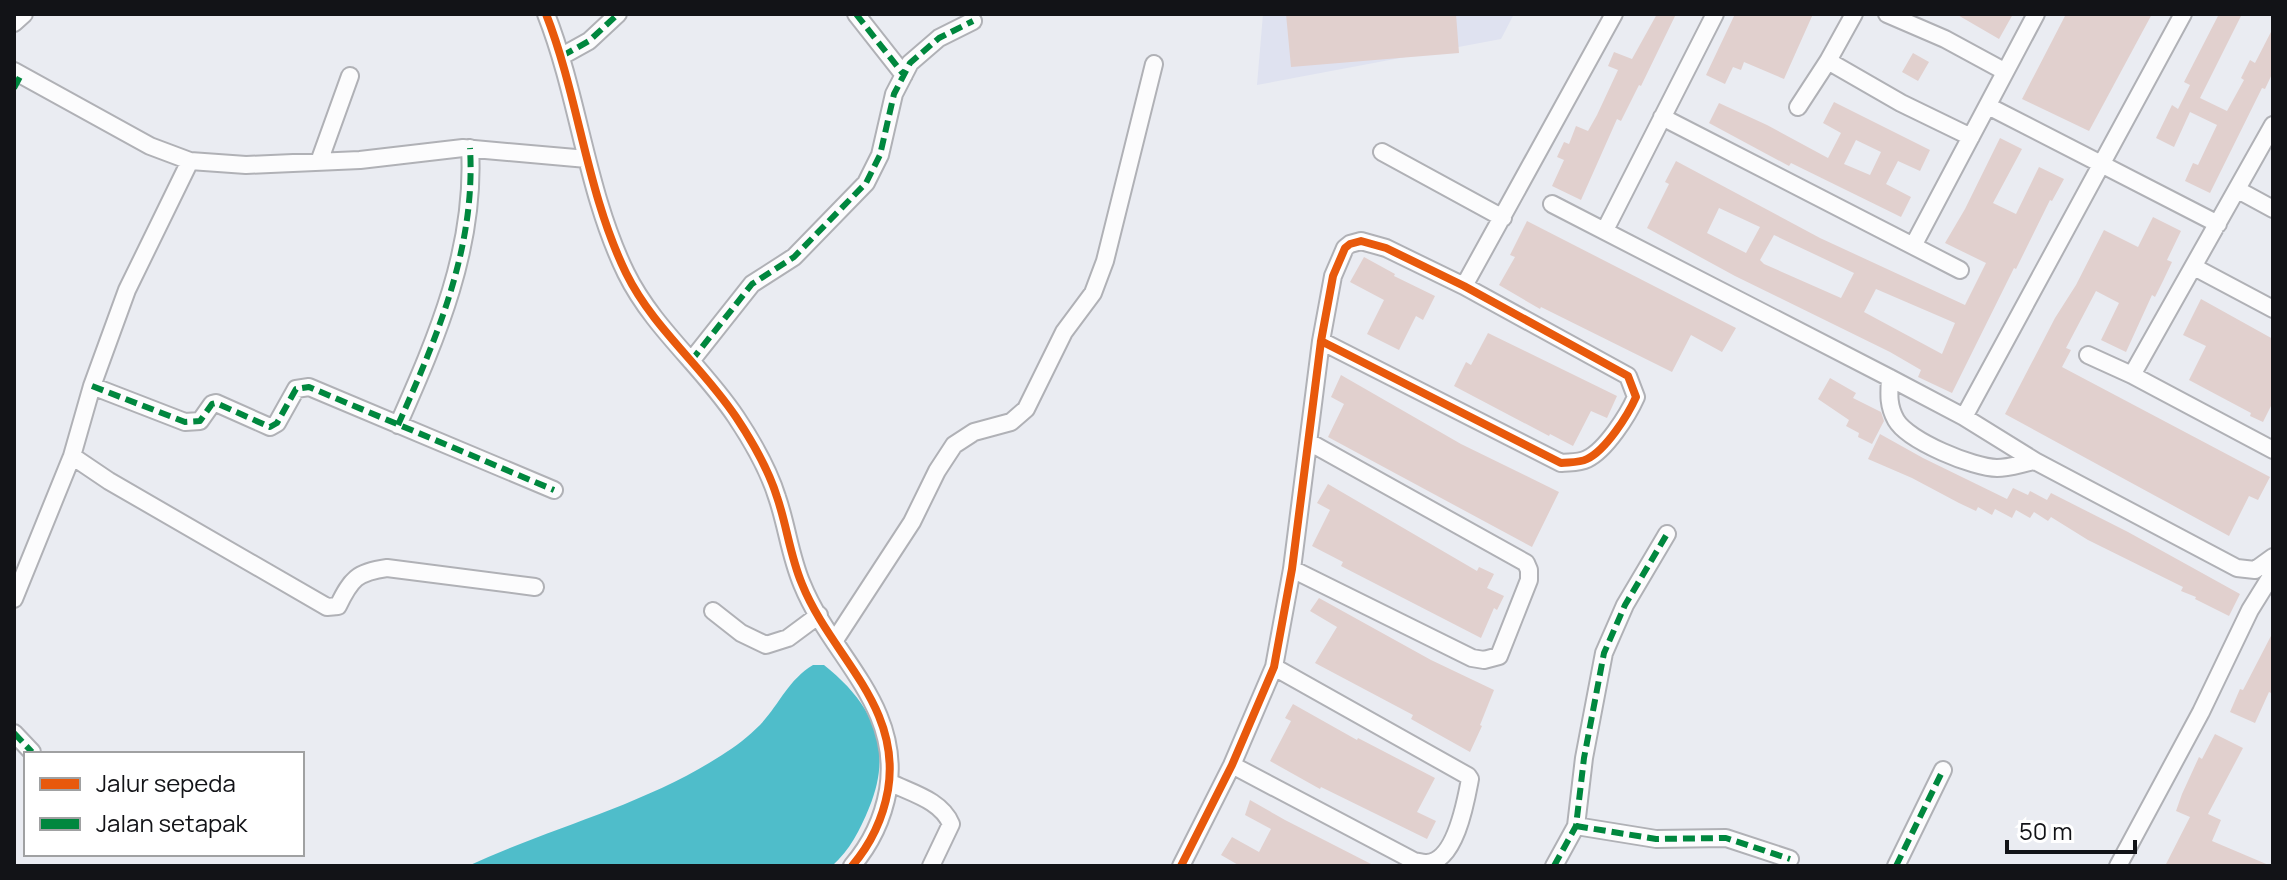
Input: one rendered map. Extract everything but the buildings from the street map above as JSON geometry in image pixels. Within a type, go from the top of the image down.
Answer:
[{"type":"street","points":[[14,23],[24,14]]},
{"type":"street","points":[[546,14],[562,56],[587,159],[615,245],[636,293],[733,413],[767,470],[797,571],[819,615],[883,723],[889,745],[889,782],[878,824],[852,866]]},
{"type":"street","points":[[562,56],[589,41],[618,14]]},
{"type":"street","points":[[856,14],[904,75]]},
{"type":"street","points":[[1464,286],[1614,14]]},
{"type":"street","points":[[1605,230],[1715,14]]},
{"type":"street","points":[[1798,107],[1854,14]]},
{"type":"street","points":[[1887,14],[1945,39],[2004,71]]},
{"type":"street","points":[[1913,246],[2036,14]]},
{"type":"street","points":[[1964,417],[2183,14]]},
{"type":"street","points":[[691,361],[752,284],[794,257],[866,183],[880,155],[894,94],[910,63],[939,38],[973,21]]},
{"type":"street","points":[[1828,61],[1901,103],[1971,137]]},
{"type":"street","points":[[835,640],[912,522],[937,471],[954,445],[974,432],[1011,422],[1026,409],[1064,332],[1093,293],[1105,261],[1154,64]]},
{"type":"street","points":[[319,162],[350,76]]},
{"type":"street","points":[[16,78],[160,151],[190,161],[246,165],[319,162],[470,148],[587,159]]},
{"type":"street","points":[[1988,106],[2218,224]]},
{"type":"street","points":[[1662,117],[1960,270]]},
{"type":"street","points":[[2132,375],[2273,125]]},
{"type":"street","points":[[398,425],[450,299],[468,212],[470,148]]},
{"type":"street","points":[[1382,152],[1503,218]]},
{"type":"street","points":[[14,599],[72,456],[92,386],[127,290],[190,161]]},
{"type":"street","points":[[2238,190],[2273,209]]},
{"type":"street","points":[[1552,204],[1964,417],[2035,461],[2237,568],[2255,570],[2273,557]]},
{"type":"street","points":[[1187,864],[1274,667],[1292,569],[1321,341],[1333,276],[1338,260],[1350,244],[1369,241],[1464,286],[1628,376],[1636,397],[1631,410],[1614,433],[1591,457],[1561,463],[1321,341]]},
{"type":"street","points":[[2194,267],[2273,309]]},
{"type":"street","points":[[2088,355],[2273,450]]},
{"type":"street","points":[[1890,378],[1889,402],[1898,423],[1913,436],[1966,462],[1986,467],[2000,469],[2035,461]]},
{"type":"street","points":[[92,386],[185,422],[200,421],[216,403],[270,427],[277,423],[291,394],[296,389],[309,387],[554,490]]},
{"type":"street","points":[[1292,569],[1472,658],[1484,660],[1499,656],[1529,580],[1526,563],[1309,442]]},
{"type":"street","points":[[72,456],[109,481],[327,607],[338,606],[353,579],[369,570],[387,568],[535,587]]},
{"type":"street","points":[[1554,866],[1576,826],[1584,758],[1604,653],[1625,605],[1667,534]]},
{"type":"street","points":[[2118,866],[2201,712],[2250,610],[2273,573]]},
{"type":"street","points":[[713,611],[741,633],[766,645],[788,638],[819,615]]},
{"type":"street","points":[[1232,765],[1414,861],[1428,863],[1441,857],[1463,817],[1468,776],[1274,667]]},
{"type":"street","points":[[14,733],[32,752]]},
{"type":"street","points":[[1896,866],[1943,770]]},
{"type":"street","points":[[889,782],[936,804],[947,813],[951,824],[931,866]]},
{"type":"street","points":[[1576,826],[1656,839],[1726,838],[1790,859]]},
{"type":"shaded area","points":[[1263,14],[1514,14],[1501,39],[1257,85]]},
{"type":"water","points":[[813,665],[824,665],[855,695],[874,729],[879,747],[876,786],[869,808],[854,839],[832,866],[468,866],[629,802],[692,773],[751,733],[797,678]]},
{"type":"marked path","points":[[562,56],[589,41],[618,14]]},
{"type":"marked path","points":[[856,14],[904,75]]},
{"type":"marked path","points":[[691,361],[752,284],[794,257],[866,183],[880,155],[894,94],[910,63],[939,38],[973,21]]},
{"type":"marked path","points":[[14,88],[21,75]]},
{"type":"marked path","points":[[398,425],[427,359],[451,291],[467,221],[470,148]]},
{"type":"marked path","points":[[92,386],[185,422],[200,421],[216,403],[270,427],[277,423],[296,389],[309,387],[554,490]]},
{"type":"marked path","points":[[1554,866],[1576,826],[1584,758],[1604,653],[1625,605],[1667,534]]},
{"type":"marked path","points":[[14,733],[32,752]]},
{"type":"marked path","points":[[1896,866],[1943,770]]},
{"type":"marked path","points":[[1576,826],[1656,839],[1726,838],[1790,859]]},
{"type":"cycle path","points":[[546,14],[567,78],[601,210],[626,273],[650,312],[723,398],[754,445],[773,486],[802,584],[875,706],[885,732],[890,760],[886,800],[875,831],[852,866]]},
{"type":"cycle path","points":[[1181,866],[1232,765],[1274,667],[1292,569],[1321,341],[1333,276],[1345,248],[1361,241],[1386,248],[1464,286],[1628,376],[1636,397],[1602,448],[1587,459],[1561,463],[1321,341]]}]
